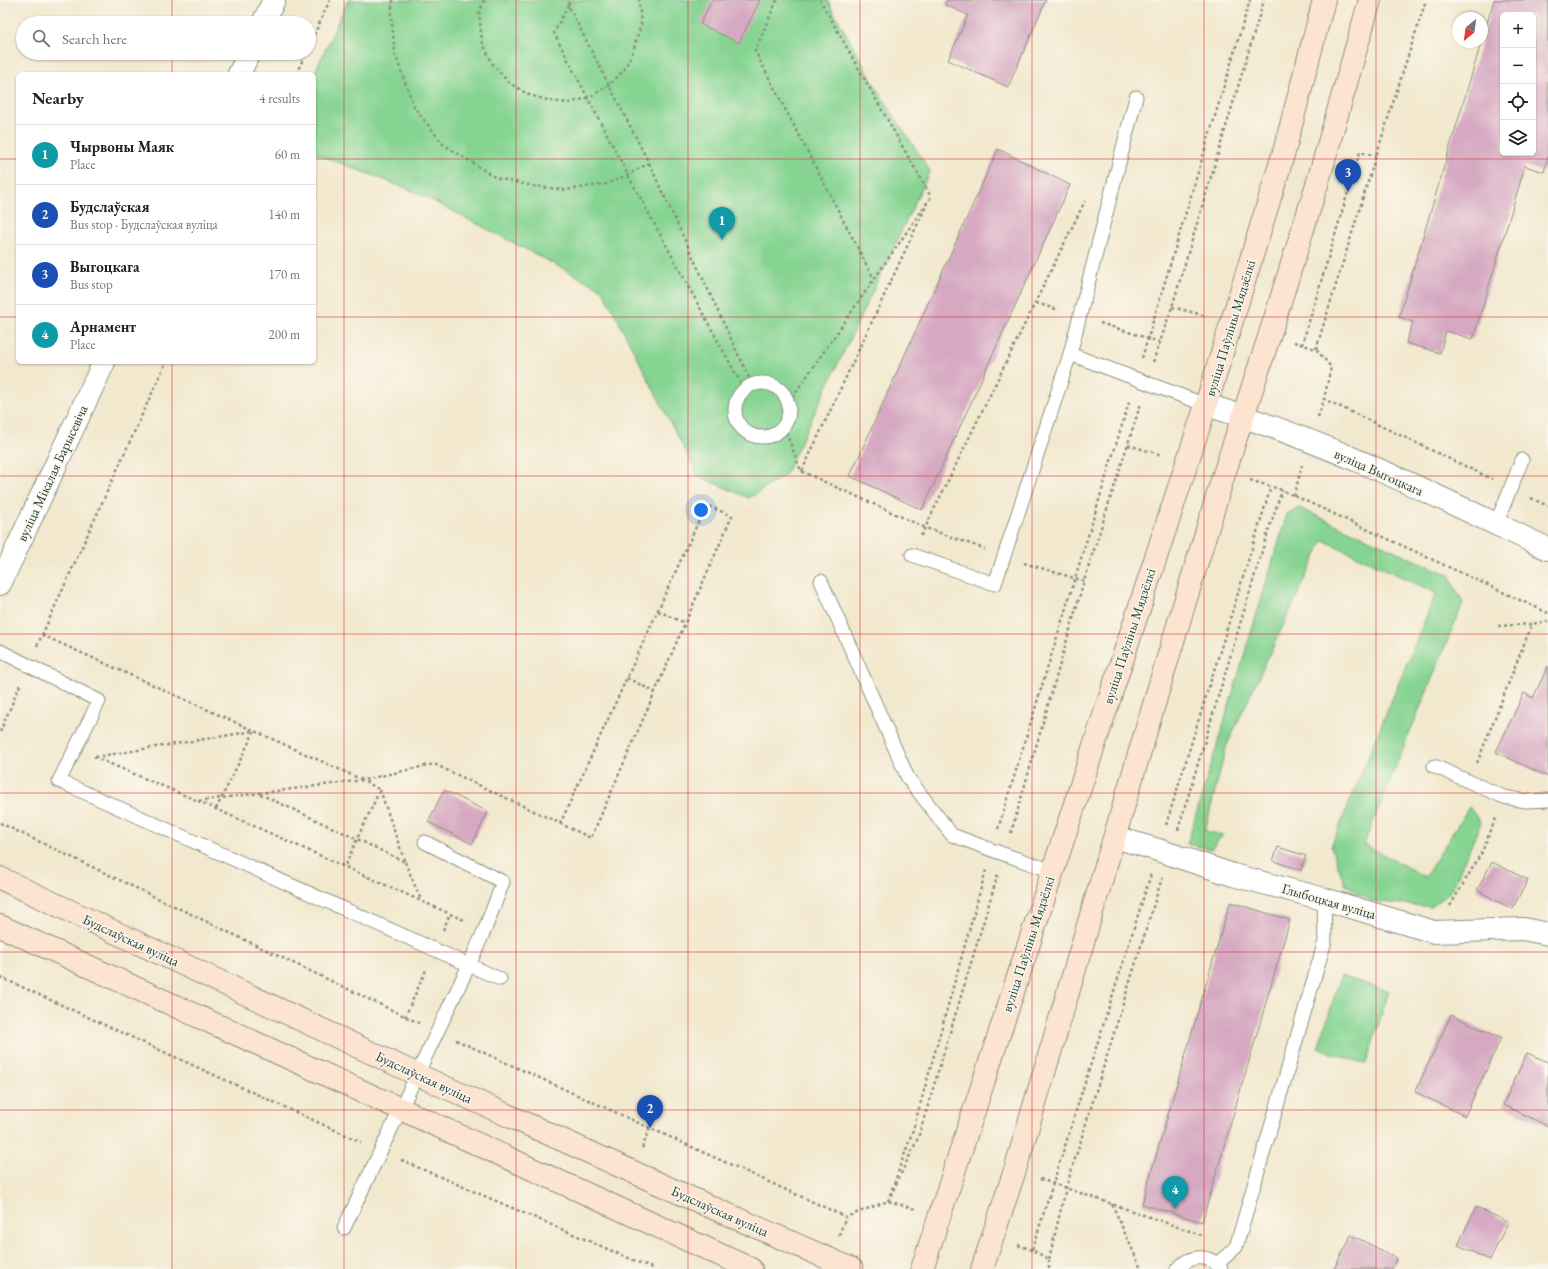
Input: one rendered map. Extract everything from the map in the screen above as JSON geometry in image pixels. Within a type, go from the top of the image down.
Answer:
[{"type":"street","points":[[266,16],[274,0]]},
{"type":"street","name":"вуліца Паўліны Мядзёлкі","points":[[922,1269],[1206,405],[1284,152],[1324,0]]},
{"type":"street","points":[[982,1269],[1017,1162],[1163,674],[1318,180],[1370,0]]},
{"type":"street","points":[[240,72],[246,60]]},
{"type":"street","name":"вуліца Мікалая Барысевіча","points":[[0,584],[103,364]]},
{"type":"street","name":"вуліца Выгоцкага","points":[[1206,405],[1243,416],[1310,441],[1496,524],[1548,549]]},
{"type":"street","name":"Глыбоцкая вуліца","points":[[1115,837],[1233,875],[1324,899],[1434,932],[1523,929],[1548,934]]},
{"type":"street","name":"Будслаўская вуліца","points":[[0,878],[416,1074],[690,1198],[852,1269]]},
{"type":"street","points":[[0,926],[751,1269]]},
{"type":"lane","points":[[912,555],[995,584],[1070,354],[1136,97]]},
{"type":"lane","points":[[1070,354],[1206,405]]},
{"type":"lane","points":[[761,382],[770,383],[778,387],[785,394],[789,402],[790,411],[788,420],[784,427],[777,433],[768,437],[755,436],[743,429],[738,422],[735,409],[739,396],[748,387],[761,382]]},
{"type":"lane","points":[[1496,524],[1522,460]]},
{"type":"lane","points":[[821,581],[908,778],[952,835],[1004,855],[1052,871]]},
{"type":"lane","points":[[0,651],[99,701],[59,781],[500,979]]},
{"type":"lane","points":[[1434,766],[1469,783],[1504,797],[1526,800],[1548,800]]},
{"type":"lane","points":[[344,1228],[379,1151],[486,930],[503,882],[425,842]]},
{"type":"lane","points":[[1177,1269],[1183,1262],[1192,1258],[1201,1257],[1210,1259],[1219,1267],[1236,1247],[1325,941],[1324,899]]},
{"type":"path","points":[[316,31],[330,0]]},
{"type":"path","points":[[393,0],[391,12],[395,54],[414,107],[443,144],[496,178],[533,186],[566,190],[606,184],[628,175],[649,163]]},
{"type":"path","points":[[484,0],[480,14],[482,41],[492,63],[508,82],[529,95],[551,101],[568,103],[588,98],[608,85],[624,70],[633,50],[641,25],[639,0]]},
{"type":"path","points":[[570,0],[554,33],[628,175],[748,387]]},
{"type":"path","points":[[777,0],[755,51],[874,278]]},
{"type":"path","points":[[820,0],[931,197]]},
{"type":"path","points":[[888,1201],[892,1186],[913,1130],[992,850],[1075,579],[1141,381],[1250,0]]},
{"type":"path","points":[[888,1201],[918,1138],[1004,855],[1084,581],[1128,445],[1141,381],[1172,307],[1264,0]]},
{"type":"path","points":[[1316,349],[1426,0]]},
{"type":"path","points":[[568,5],[649,163],[748,387]]},
{"type":"path","points":[[297,72],[303,60]]},
{"type":"path","points":[[1376,156],[1360,152],[1302,345],[1316,349],[1331,367],[1324,399],[1548,506]]},
{"type":"path","points":[[789,402],[931,197]]},
{"type":"path","points":[[801,471],[931,197]]},
{"type":"path","points":[[912,555],[1088,197]]},
{"type":"path","points":[[0,732],[28,665],[165,364]]},
{"type":"path","points":[[784,427],[801,471],[926,528],[1004,556],[1084,581]]},
{"type":"path","points":[[1032,1250],[1271,487]]},
{"type":"path","points":[[1294,496],[1548,613]]},
{"type":"path","points":[[198,801],[363,780],[434,764],[560,824],[591,838],[732,516],[706,505],[560,824]]},
{"type":"path","points":[[658,611],[685,623]]},
{"type":"path","points":[[1498,626],[1532,624],[1548,621]]},
{"type":"path","points":[[1469,783],[1532,624]]},
{"type":"path","points":[[42,635],[363,780],[380,790],[405,862],[422,901]]},
{"type":"path","points":[[627,678],[655,692]]},
{"type":"path","points":[[59,781],[94,757],[255,731]]},
{"type":"path","points":[[216,809],[220,798],[255,731]]},
{"type":"path","points":[[94,757],[198,801],[486,930]]},
{"type":"path","points":[[345,866],[380,790]]},
{"type":"path","points":[[260,794],[405,862]]},
{"type":"path","points":[[1434,932],[1482,852],[1504,797]]},
{"type":"path","points":[[0,823],[437,1032],[846,1217],[888,1201],[939,1216]]},
{"type":"path","points":[[0,977],[379,1151],[654,1269]]},
{"type":"path","points":[[1066,1188],[1236,1247]]},
{"type":"path","points":[[1111,1203],[1141,1269]]},
{"type":"path","points":[[993,1235],[1032,1250],[1049,1259],[1049,1269]]},
{"type":"green space","points":[[348,0],[827,0],[880,94],[930,171],[785,475],[749,498],[698,476],[602,289],[416,192],[316,154],[315,72]]},
{"type":"green space","points":[[1299,508],[1449,575],[1463,603],[1364,844],[1425,877],[1469,807],[1481,823],[1451,891],[1431,907],[1371,901],[1345,884],[1331,847],[1436,593],[1323,540],[1226,747],[1205,831],[1223,835],[1211,849],[1187,844],[1287,514]]},
{"type":"green space","points":[[1341,976],[1389,991],[1366,1064],[1318,1048]]},
{"type":"building","points":[[712,0],[760,0],[739,43],[700,24]]},
{"type":"building","points":[[947,0],[1046,0],[1008,87],[948,60],[968,15],[945,5]]},
{"type":"building","points":[[1494,0],[1548,0],[1548,156],[1544,172],[1525,166],[1473,339],[1446,331],[1440,353],[1406,343],[1413,322],[1399,317],[1480,48],[1488,48],[1488,20]]},
{"type":"building","points":[[998,149],[1070,185],[922,510],[850,476]]},
{"type":"building","points":[[1548,666],[1548,777],[1496,752],[1524,693],[1533,698]]},
{"type":"building","points":[[444,790],[488,812],[472,844],[428,822]]},
{"type":"building","points":[[1278,847],[1306,856],[1301,870],[1273,861]]},
{"type":"building","points":[[1492,862],[1528,880],[1512,909],[1477,890]]},
{"type":"building","points":[[1230,902],[1290,920],[1202,1222],[1142,1204]]},
{"type":"building","points":[[1451,1015],[1501,1038],[1465,1116],[1415,1092]]},
{"type":"building","points":[[1527,1053],[1548,1062],[1548,1126],[1503,1105]]},
{"type":"building","points":[[1476,1207],[1508,1222],[1490,1260],[1458,1245]]},
{"type":"building","points":[[1351,1235],[1397,1258],[1392,1269],[1334,1269]]},
{"type":"place","name":"Выгоцкага","points":[[1348,192]]},
{"type":"place","name":"Чырвоны Маяк","points":[[722,240]]},
{"type":"place","name":"Будслаўская","points":[[650,1128]]},
{"type":"place","name":"Арнамент","points":[[1175,1209]]}]
